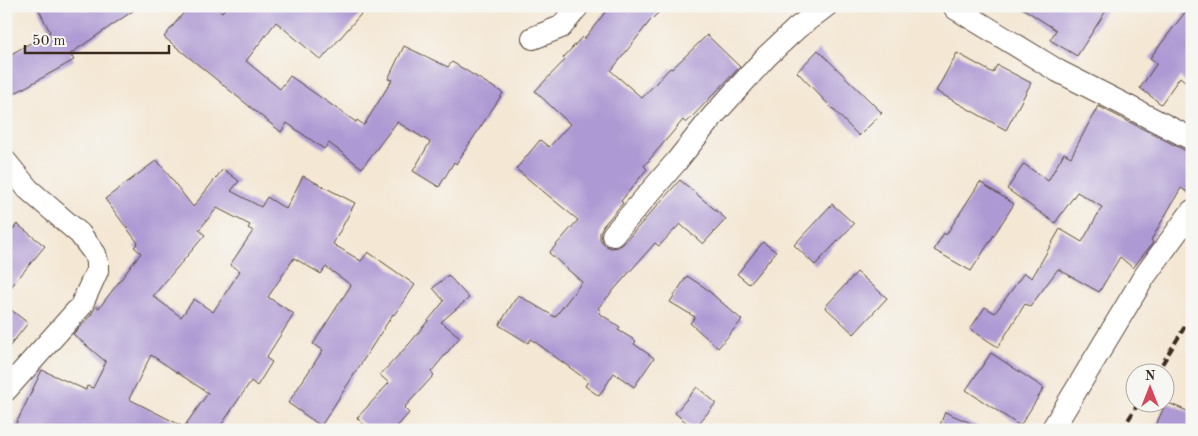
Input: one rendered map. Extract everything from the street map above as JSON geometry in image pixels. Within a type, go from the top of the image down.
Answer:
[{"type":"street","points":[[533,38],[561,27],[578,6]]},
{"type":"street","points":[[613,235],[712,117],[767,56],[797,28],[826,6]]},
{"type":"street","points":[[955,7],[1058,71],[1192,139]]},
{"type":"street","points":[[6,162],[28,189],[80,234],[95,254],[97,262],[97,271],[81,306],[6,390]]},
{"type":"street","points":[[1052,430],[1144,277],[1192,211]]},
{"type":"building","points":[[37,6],[140,6],[70,54],[74,60],[6,98],[6,57],[50,32]]},
{"type":"building","points":[[189,6],[215,6],[222,12],[227,6],[368,6],[321,60],[276,22],[246,61],[280,89],[290,76],[356,122],[357,120],[364,125],[392,80],[388,79],[404,46],[448,67],[452,62],[503,93],[456,164],[454,162],[439,187],[413,171],[430,142],[397,122],[362,168],[329,143],[324,149],[287,123],[281,132],[164,37]]},
{"type":"building","points":[[610,6],[665,6],[650,21],[611,71],[642,98],[670,68],[672,69],[707,35],[740,67],[686,123],[683,120],[644,166],[647,169],[621,201],[623,203],[600,232],[600,239],[604,245],[611,248],[623,244],[680,180],[726,219],[703,244],[680,224],[659,246],[655,243],[598,308],[601,311],[599,313],[620,327],[618,330],[636,341],[634,344],[654,358],[634,387],[614,373],[599,396],[585,386],[588,381],[531,339],[528,343],[499,325],[518,295],[555,317],[582,282],[549,253],[578,220],[516,169],[540,140],[549,147],[570,124],[535,91],[565,60],[563,58],[582,37],[584,39]]},
{"type":"building","points":[[1019,6],[1109,6],[1077,56],[1050,40],[1056,30]]},
{"type":"building","points":[[1190,6],[1192,6],[1192,87],[1180,77],[1161,104],[1140,88],[1157,63],[1150,58]]},
{"type":"building","points":[[818,50],[882,113],[859,136],[797,72]]},
{"type":"building","points":[[957,53],[993,73],[997,65],[1031,83],[1006,130],[936,91]]},
{"type":"building","points":[[1098,106],[1192,154],[1192,195],[1181,188],[1151,240],[1152,244],[1133,268],[1120,257],[1099,292],[1058,269],[1030,307],[1025,304],[998,347],[970,329],[985,307],[995,313],[1024,273],[1032,278],[1060,229],[1082,242],[1102,207],[1077,192],[1055,223],[1007,189],[1024,164],[1048,181],[1064,153],[1071,157]]},
{"type":"building","points":[[157,160],[193,207],[223,169],[239,181],[231,191],[261,207],[267,197],[286,209],[303,176],[355,203],[333,244],[361,261],[368,252],[415,285],[393,314],[321,426],[288,403],[323,350],[313,344],[351,285],[326,267],[321,274],[294,258],[268,297],[294,314],[266,358],[272,362],[257,386],[251,381],[218,430],[13,430],[42,370],[86,390],[87,386],[93,388],[106,362],[73,334],[91,315],[96,306],[99,308],[141,253],[134,247],[138,243],[105,199]],"holes":[[[217,208],[250,225],[248,228],[253,231],[230,265],[240,271],[213,312],[194,299],[181,317],[153,296],[205,235],[199,230]],[[151,355],[208,393],[184,427],[129,399]]]},
{"type":"building","points":[[980,182],[1014,204],[971,271],[934,250],[944,233],[946,235]]},
{"type":"building","points":[[832,204],[854,224],[815,265],[794,245]]},
{"type":"building","points":[[17,224],[45,246],[6,293],[6,238]]},
{"type":"building","points":[[763,242],[776,252],[749,284],[737,274]]},
{"type":"building","points":[[857,272],[887,298],[854,334],[825,307]]},
{"type":"building","points":[[448,275],[469,298],[441,322],[460,337],[431,372],[434,375],[404,408],[409,413],[394,430],[370,430],[357,418],[389,383],[380,375],[410,343],[444,301],[433,288]]},
{"type":"building","points":[[687,276],[704,287],[742,320],[718,348],[690,323],[695,317],[670,302]]},
{"type":"building","points":[[6,306],[28,323],[6,351]]},
{"type":"building","points":[[991,353],[1044,388],[1020,426],[966,390]]},
{"type":"building","points":[[697,387],[716,403],[694,429],[675,413]]},
{"type":"building","points":[[1176,406],[1192,413],[1192,422],[1189,430],[1154,430],[1161,414],[1176,414]]},
{"type":"building","points":[[945,412],[987,430],[938,430]]},
{"type":"railway","points":[[1162,364],[1192,315]]},
{"type":"railway","points":[[1122,430],[1132,414]]}]
